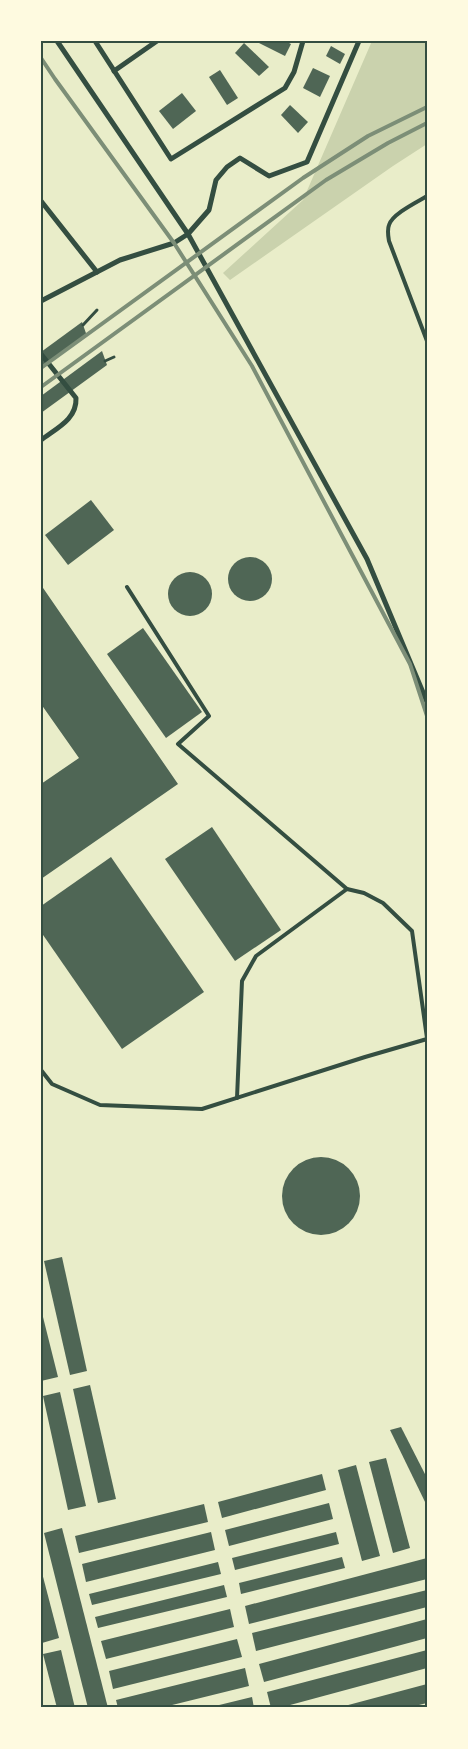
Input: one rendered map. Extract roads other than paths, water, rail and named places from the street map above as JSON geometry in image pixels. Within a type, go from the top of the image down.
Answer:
[{"type":"street","points":[[57,41],[188,234],[367,558],[427,702]]},
{"type":"street","points":[[95,41],[171,159],[285,88],[294,72],[304,41]]},
{"type":"street","points":[[114,71],[157,41]]},
{"type":"street","points":[[41,302],[120,260],[174,243],[188,234],[209,210],[216,180],[240,158],[269,176],[307,162],[359,41]]},
{"type":"street","points":[[41,201],[96,272]]},
{"type":"street","points":[[41,354],[76,398],[77,407],[73,416],[41,440]]},
{"type":"lane","points":[[427,196],[395,216],[389,222],[388,230],[389,241],[427,341]]},
{"type":"lane","points":[[41,1070],[52,1084],[100,1105],[202,1109],[427,1039],[412,931],[383,903],[364,893],[347,889],[178,744],[210,716],[127,587]]},
{"type":"lane","points":[[237,1098],[242,981],[256,956],[347,889]]},
{"type":"railway","points":[[41,58],[174,243],[252,366],[410,664],[427,716]]},
{"type":"railway","points":[[41,368],[303,178],[368,136],[427,107]]},
{"type":"railway","points":[[41,387],[326,180],[388,143],[427,123]]}]
